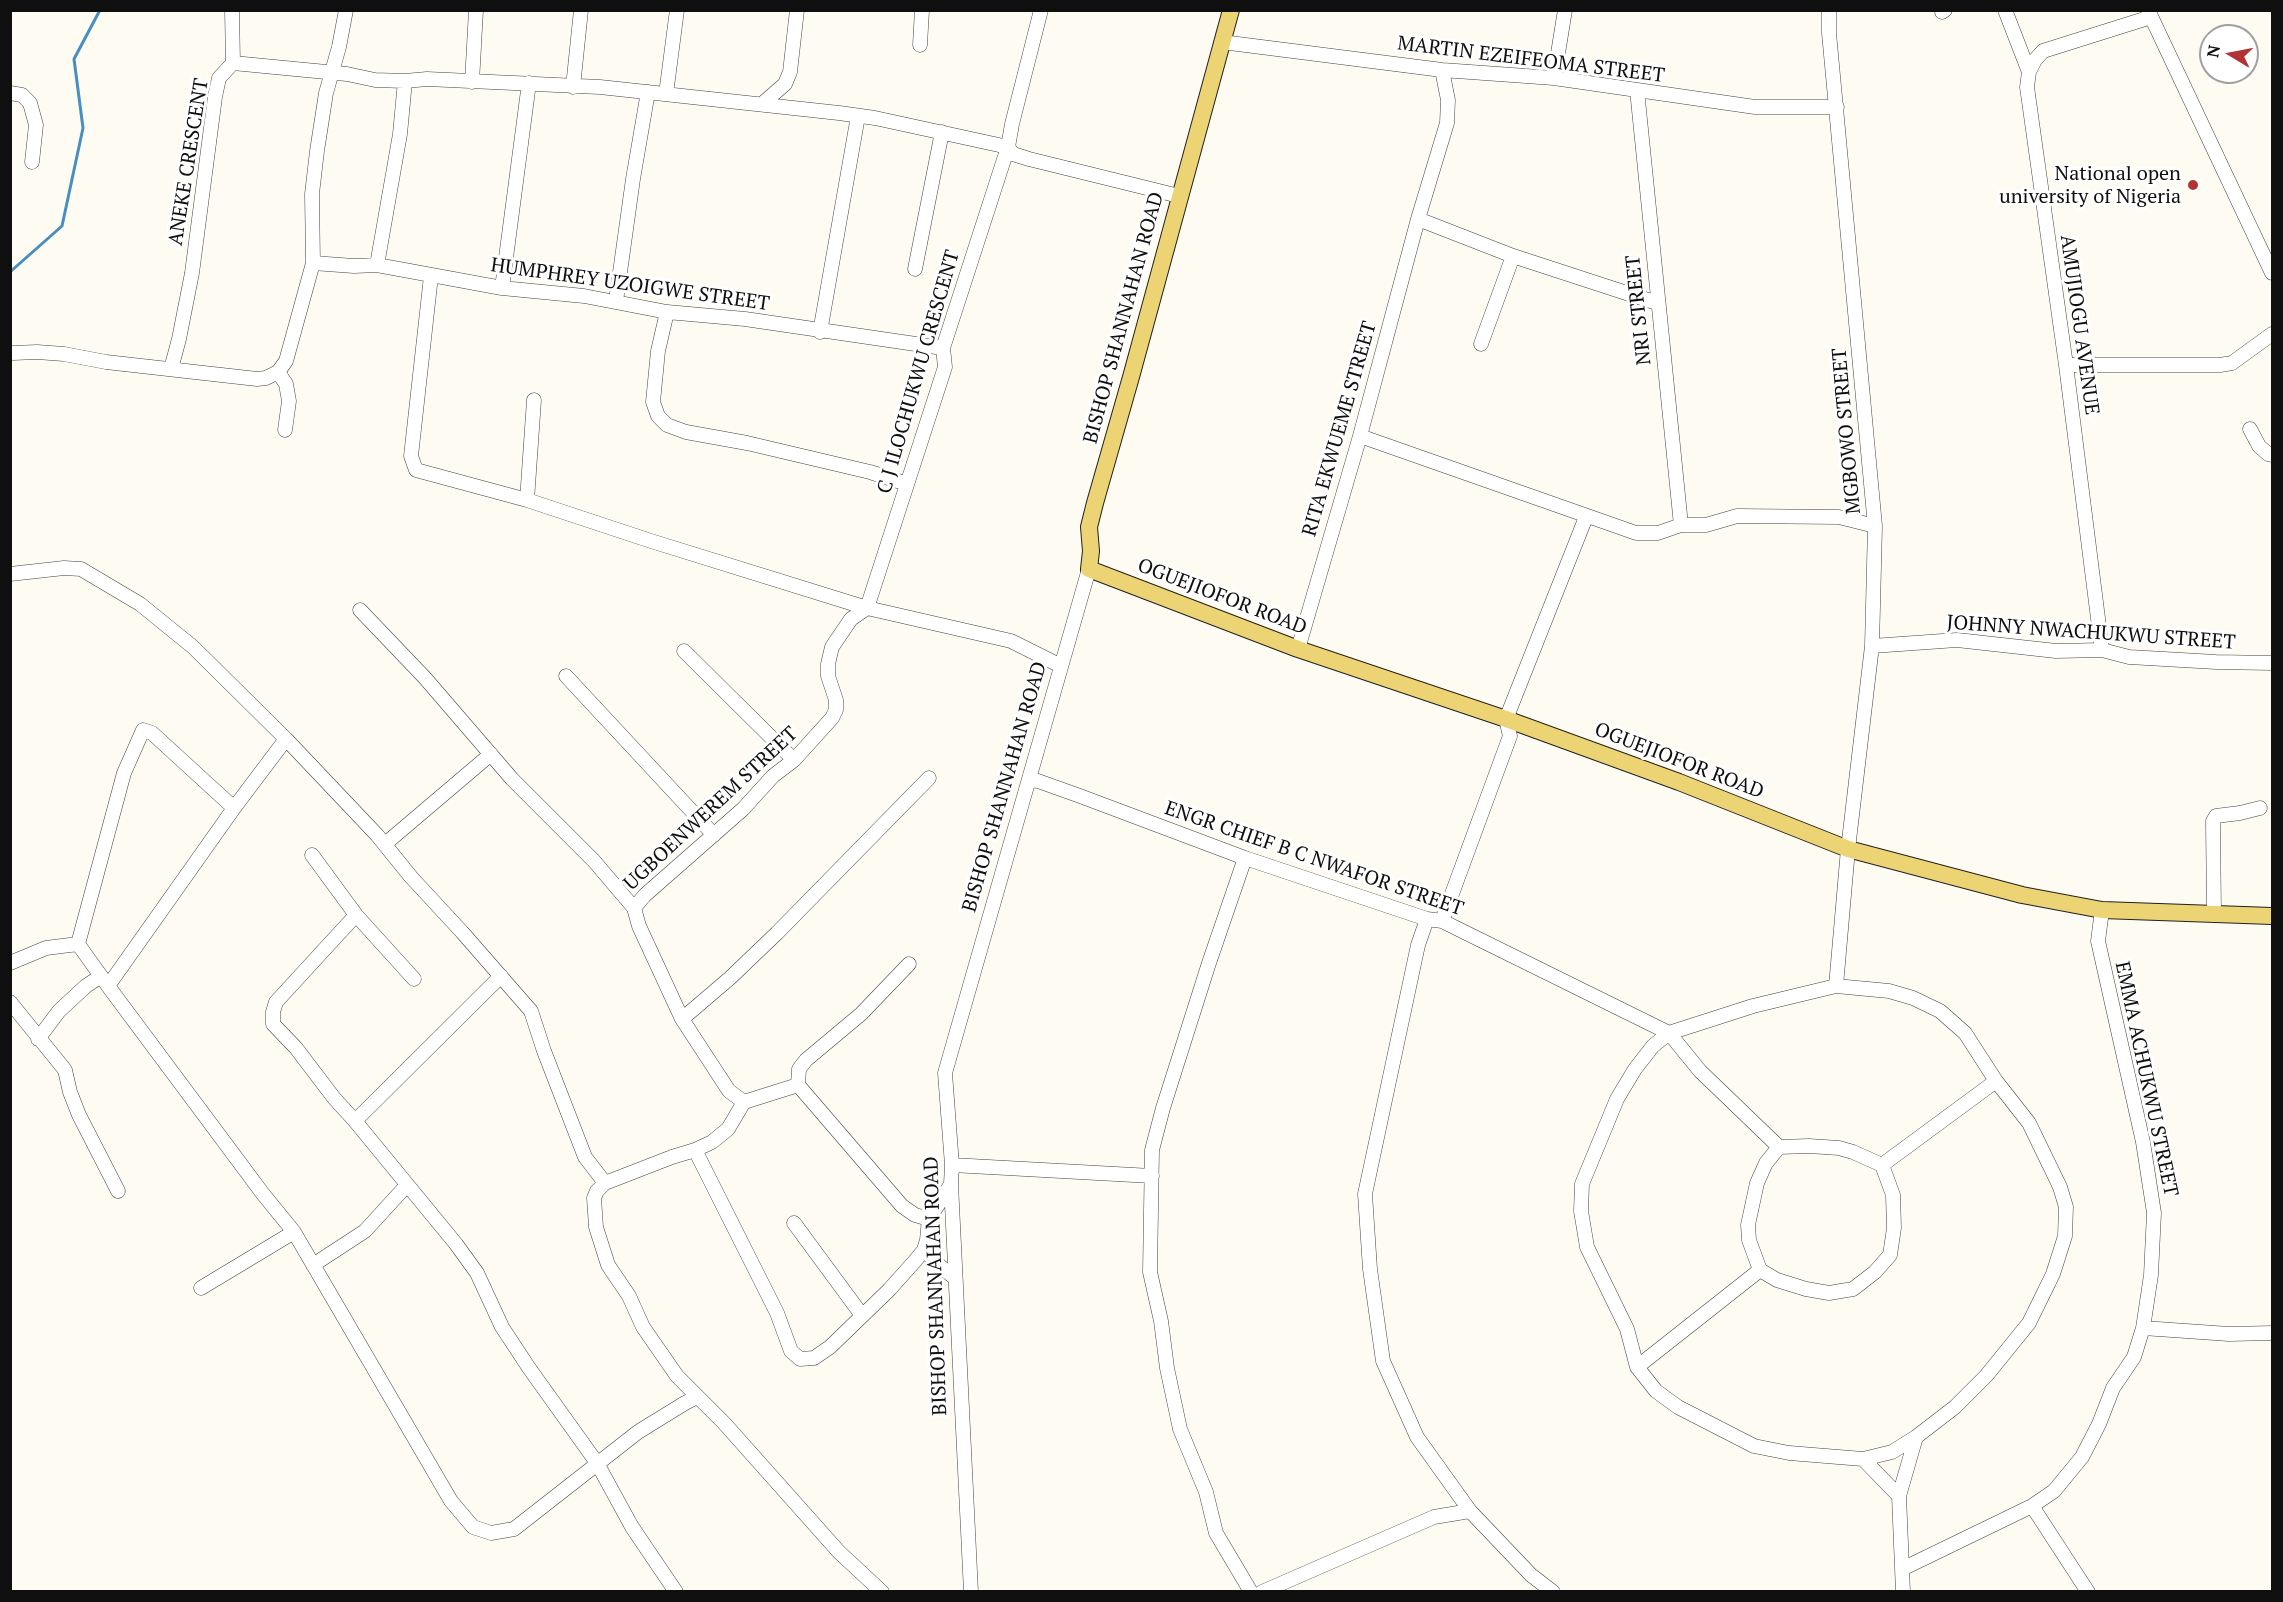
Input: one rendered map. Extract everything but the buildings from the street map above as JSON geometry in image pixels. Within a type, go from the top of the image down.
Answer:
[{"type":"main road","name":"BISHOP SHANNAHAN ROAD","points":[[1089,569],[1089,527],[1095,503],[1231,10]]},
{"type":"main road","name":"OGUEJIOFOR ROAD","points":[[1089,569],[1298,649],[1506,719],[1679,782],[1848,849],[2022,895],[2102,910],[2272,916]]},
{"type":"street","points":[[232,10],[233,63]]},
{"type":"street","points":[[13,353],[64,354],[106,362],[257,379],[266,378],[278,372],[289,353],[313,263],[312,194],[326,93],[346,10]]},
{"type":"street","points":[[472,82],[476,10]]},
{"type":"street","points":[[573,87],[580,10]]},
{"type":"street","points":[[666,94],[677,10]]},
{"type":"street","points":[[762,105],[785,84],[790,72],[797,10]]},
{"type":"street","points":[[920,45],[922,10]]},
{"type":"street","name":"C J ILOCHUKWU CRESCENT","points":[[867,608],[945,367],[943,348],[1008,147],[1041,10]]},
{"type":"street","points":[[1554,78],[1565,10]]},
{"type":"street","name":"MGBOWO STREET","points":[[1829,10],[1829,33],[1875,526],[1872,646],[1848,849],[1836,986]]},
{"type":"street","points":[[2005,10],[2029,72]]},
{"type":"street","points":[[2029,72],[2043,51],[2150,14],[2272,273]]},
{"type":"street","name":"MARTIN EZEIFEOMA STREET","points":[[1222,42],[1442,70],[1554,78],[1755,107],[1837,107]]},
{"type":"street","name":"ANEKE CRESCENT","points":[[171,369],[192,273],[215,97],[219,78],[233,63],[347,74],[375,80],[427,79],[529,83],[648,92],[858,116],[1008,147],[1013,154],[1029,159],[1179,196]]},
{"type":"street","name":"RITA EKWUEME STREET","points":[[1298,649],[1447,123],[1448,100],[1442,70]]},
{"type":"street","name":"AMUJIOGU AVENUE","points":[[2029,72],[2027,87],[2066,365],[2102,650]]},
{"type":"street","points":[[376,264],[400,134],[405,81]]},
{"type":"street","points":[[502,288],[529,83]]},
{"type":"street","name":"NRI STREET","points":[[1637,90],[1681,525]]},
{"type":"street","points":[[616,301],[633,178],[648,92]]},
{"type":"street","points":[[10,93],[22,94],[30,103],[36,125],[32,162]]},
{"type":"street","points":[[820,332],[858,116]]},
{"type":"street","points":[[915,269],[942,132]]},
{"type":"street","points":[[1418,219],[1513,256],[1657,303]]},
{"type":"street","points":[[1481,344],[1513,256]]},
{"type":"street","name":"HUMPHREY UZOIGWE STREET","points":[[313,263],[354,266],[376,264],[502,288],[584,296],[667,312],[745,319],[820,332],[943,348]]},
{"type":"street","points":[[431,276],[411,456],[416,470],[527,500],[651,542],[867,608],[1011,641],[1061,666]]},
{"type":"street","points":[[667,312],[658,351],[653,402],[658,416],[667,425],[686,432],[747,443],[870,472],[907,484]]},
{"type":"street","points":[[2066,365],[2220,365],[2232,363],[2272,334]]},
{"type":"street","points":[[278,372],[286,384],[289,401],[285,430]]},
{"type":"street","points":[[527,500],[534,400]]},
{"type":"street","points":[[2250,429],[2259,446],[2272,455]]},
{"type":"street","points":[[1360,436],[1586,517],[1636,532],[1658,533],[1681,525],[1706,525],[1737,516],[1839,517],[1875,526]]},
{"type":"street","points":[[1442,921],[1510,736],[1506,719],[1586,517]]},
{"type":"street","points":[[10,574],[81,568],[140,604],[194,647],[286,739],[385,844],[411,877],[531,1011],[543,1051],[585,1157],[605,1183]]},
{"type":"street","name":"BISHOP SHANNAHAN ROAD","points":[[971,1592],[955,1278],[952,1165],[945,1073],[1033,780],[1061,666],[1089,569]]},
{"type":"street","name":"UGBOENWEREM STREET","points":[[744,1102],[729,1091],[682,1019],[639,926],[634,909],[645,895],[743,809],[773,776],[794,760],[832,718],[836,710],[828,676],[828,664],[832,647],[851,619],[867,608]]},
{"type":"street","points":[[360,610],[425,678],[512,779],[594,861],[634,909]]},
{"type":"street","name":"JOHNNY NWACHUKWU STREET","points":[[1872,646],[1957,640],[2056,651],[2102,650],[2129,657],[2272,663]]},
{"type":"street","points":[[684,651],[794,760]]},
{"type":"street","points":[[566,676],[714,835]]},
{"type":"street","points":[[78,944],[124,773],[143,730],[152,733],[234,808]]},
{"type":"street","points":[[38,1039],[59,1011],[105,981],[286,739]]},
{"type":"street","points":[[385,844],[491,754]]},
{"type":"street","points":[[682,1019],[730,978],[777,933],[929,778]]},
{"type":"street","name":"ENGR CHIEF B C NWAFOR STREET","points":[[1033,780],[1245,858],[1427,919],[1442,921],[1669,1033]]},
{"type":"street","points":[[2214,915],[2213,821],[2216,816],[2260,808]]},
{"type":"street","points":[[312,855],[356,915],[414,979]]},
{"type":"street","points":[[1245,858],[1209,963],[1152,1150],[1150,1272],[1180,1429],[1206,1492],[1216,1533],[1251,1592]]},
{"type":"street","name":"EMMA ACHUKWU STREET","points":[[1902,1569],[2032,1506],[2054,1491],[2082,1457],[2118,1379],[2134,1357],[2143,1328],[2151,1275],[2154,1213],[2143,1142],[2098,941],[2102,910]]},
{"type":"street","points":[[356,915],[276,1002],[273,1024],[296,1048],[334,1098],[355,1120],[477,1273],[502,1327],[597,1463],[637,1535],[676,1592]]},
{"type":"street","points":[[1427,919],[1418,945],[1365,1194],[1370,1269],[1383,1361],[1417,1437],[1470,1511],[1531,1575],[1553,1592]]},
{"type":"street","points":[[10,963],[46,948],[78,944]]},
{"type":"street","points":[[78,944],[263,1194],[294,1232],[451,1501],[473,1527],[491,1533],[514,1529],[638,1432],[697,1398]]},
{"type":"street","points":[[909,964],[861,1014],[806,1060],[799,1069],[798,1085],[902,1206],[915,1215],[929,1219]]},
{"type":"street","points":[[355,1120],[501,976]]},
{"type":"street","points":[[1836,986],[1889,991],[1913,998],[1940,1011],[1965,1033],[1996,1081],[2029,1123],[2060,1187],[2066,1207],[2065,1236],[2053,1274],[2028,1323],[1986,1376],[1955,1407],[1892,1452],[1863,1459],[1789,1453],[1754,1446],[1678,1407],[1656,1391],[1637,1367],[1627,1329],[1587,1247],[1581,1211],[1582,1184],[1617,1099],[1635,1069],[1653,1046],[1669,1033],[1753,1006],[1836,986]]},
{"type":"street","points":[[10,1002],[64,1070],[78,1115],[118,1191]]},
{"type":"street","points":[[1669,1033],[1700,1071],[1779,1147],[1839,1148],[1882,1165],[1893,1195],[1894,1228],[1890,1255],[1875,1272],[1853,1289],[1829,1293],[1806,1289],[1777,1280],[1760,1270],[1749,1240],[1748,1225],[1757,1183],[1766,1163],[1779,1147]]},
{"type":"street","points":[[1882,1165],[1996,1081]]},
{"type":"street","points":[[798,1085],[744,1102],[728,1129],[712,1142],[605,1183],[597,1191],[594,1204],[596,1227],[608,1266],[629,1296],[643,1328],[678,1376],[697,1398],[724,1423],[839,1552],[882,1592]]},
{"type":"street","points":[[695,1150],[777,1313],[791,1350],[800,1359],[814,1358],[830,1347],[861,1314],[889,1290],[924,1250],[929,1219],[951,1184]]},
{"type":"street","points":[[952,1165],[1152,1176]]},
{"type":"street","points":[[313,1265],[365,1231],[407,1185]]},
{"type":"street","points":[[794,1223],[861,1314]]},
{"type":"street","points":[[201,1288],[294,1232]]},
{"type":"street","points":[[924,1250],[955,1278]]},
{"type":"street","points":[[1637,1367],[1760,1270]]},
{"type":"street","points":[[2143,1328],[2229,1334],[2272,1334]]},
{"type":"street","points":[[1903,1592],[1899,1496],[1916,1437]]},
{"type":"street","points":[[1863,1459],[1899,1496]]},
{"type":"street","points":[[2032,1506],[2088,1592]]},
{"type":"street","points":[[1262,1592],[1434,1517],[1470,1511]]},
{"type":"waterway","points":[[10,272],[62,226],[83,128],[74,59],[100,10]]},
{"type":"place","name":"National open university of Nigeria","points":[[2193,185]]}]
